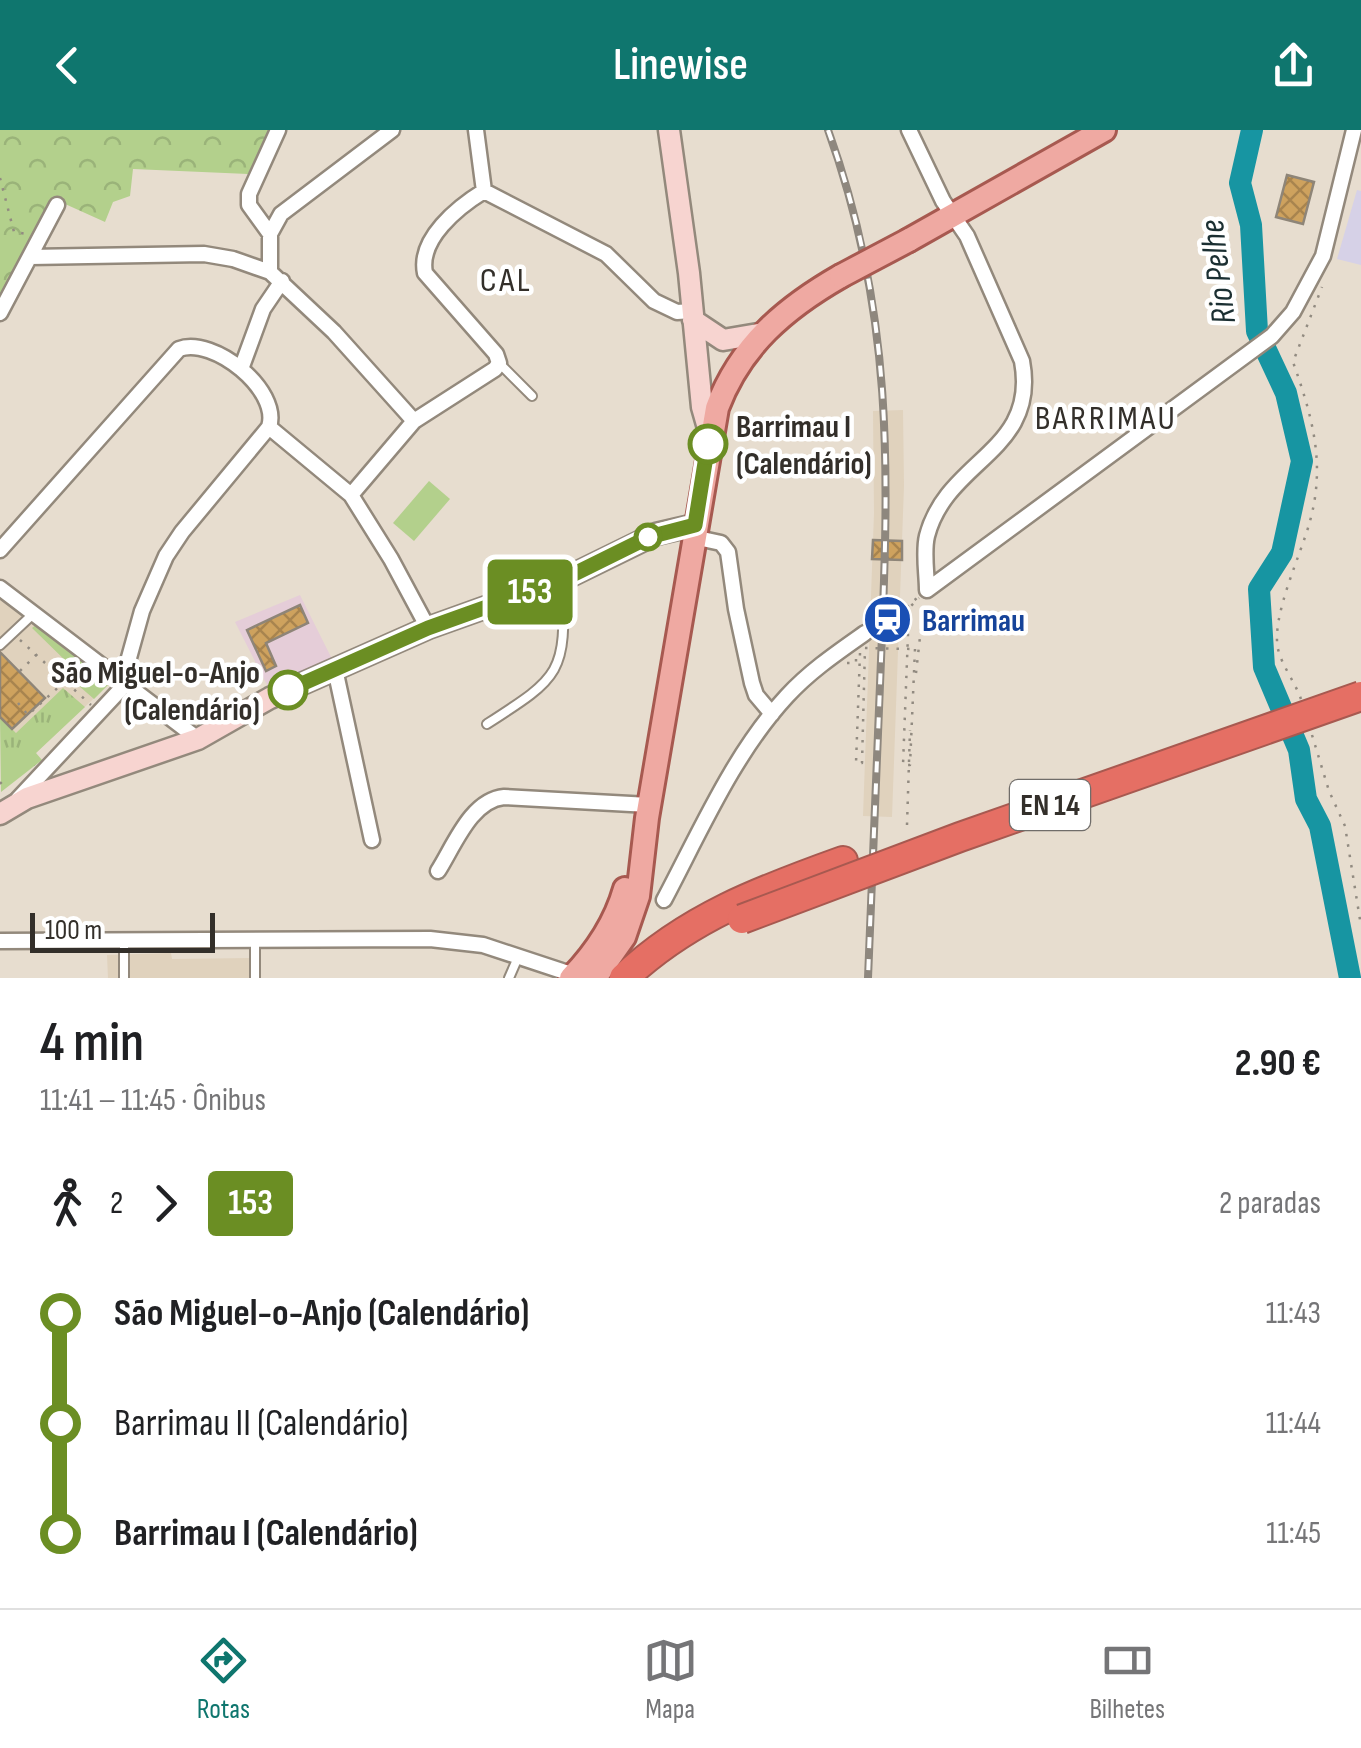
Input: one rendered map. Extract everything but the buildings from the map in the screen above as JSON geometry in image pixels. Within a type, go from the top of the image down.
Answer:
[{"type":"highway","name":"EN 14","points":[[651,978],[738,910],[1361,677]]},
{"type":"highway","name":"EN 14","points":[[624,978],[652,951],[691,924],[943,843],[1361,696]]},
{"type":"main road","points":[[580,977],[620,907],[648,812],[710,435],[729,379],[764,332],[788,310],[1104,130]]},
{"type":"street","points":[[241,369],[276,276],[270,234],[249,204],[249,194],[278,130]]},
{"type":"street","points":[[270,234],[281,214],[392,130]]},
{"type":"street","points":[[476,130],[484,191]]},
{"type":"street","points":[[669,130],[696,364],[710,435]]},
{"type":"street","points":[[909,130],[952,216],[968,236],[1022,361],[1026,396],[1012,428],[949,491],[927,536],[927,590]]},
{"type":"street","points":[[927,590],[1272,336],[1292,312],[1323,256],[1354,130]]},
{"type":"street","points":[[484,191],[606,254],[654,301],[693,315],[711,335],[729,379],[710,381],[696,364]]},
{"type":"street","points":[[351,495],[414,421],[499,363],[496,354],[424,267],[428,246],[448,220],[484,191]]},
{"type":"street","points":[[0,313],[57,205]]},
{"type":"street","points":[[30,257],[219,255],[276,276],[334,332],[414,421]]},
{"type":"street","points":[[711,335],[724,340],[764,332]]},
{"type":"street","points":[[0,550],[172,354],[187,346],[196,346],[241,369],[271,408],[269,427],[166,556],[142,612],[124,684],[7,808]]},
{"type":"street","points":[[269,427],[351,495],[392,559],[428,628]]},
{"type":"street","points":[[7,808],[198,739],[270,698],[428,628],[562,580],[649,537],[694,531],[721,542],[728,552],[752,684],[772,714]]},
{"type":"street","points":[[0,588],[198,739]]},
{"type":"street","points":[[664,900],[743,757],[772,714],[799,684],[864,639]]},
{"type":"street","points":[[335,669],[372,840]]},
{"type":"street","points":[[170,750],[176,737],[174,723]]},
{"type":"street","points":[[45,768],[51,780],[64,787]]},
{"type":"street","points":[[438,871],[477,810],[489,800],[504,797],[648,812]]},
{"type":"street","points":[[0,941],[443,940],[519,955],[580,977]]},
{"type":"street","points":[[519,955],[533,964],[543,978]]},
{"type":"lane","points":[[499,363],[532,396]]},
{"type":"lane","points":[[488,724],[534,693],[556,671],[561,659],[562,580]]},
{"type":"lane","points":[[0,645],[32,615]]},
{"type":"lane","points":[[124,940],[124,978]]},
{"type":"lane","points":[[255,940],[255,978]]},
{"type":"lane","points":[[509,978],[519,955]]},
{"type":"path","points":[[0,178],[14,232],[40,236]]},
{"type":"path","points":[[1301,700],[1278,650],[1278,618],[1311,516],[1318,464],[1313,419],[1292,362],[1321,290]]},
{"type":"path","points":[[900,614],[927,590]]},
{"type":"path","points":[[864,639],[915,649],[910,765],[903,765],[907,662],[909,608],[927,590]]},
{"type":"path","points":[[906,824],[911,712],[927,590]]},
{"type":"path","points":[[13,633],[92,705]]},
{"type":"path","points":[[864,639],[862,763],[856,763],[860,654],[864,639]]},
{"type":"path","points":[[860,654],[869,655]]},
{"type":"path","points":[[20,671],[36,655]]},
{"type":"path","points":[[898,662],[907,662]]},
{"type":"path","points":[[18,703],[28,715],[65,682]]},
{"type":"path","points":[[1312,736],[1344,826],[1361,926]]},
{"type":"shaded area","points":[[1357,190],[1361,191],[1361,265],[1337,259]]},
{"type":"shaded area","points":[[903,410],[904,486],[892,817],[863,816],[874,513],[873,411]]},
{"type":"shaded area","points":[[0,595],[98,672],[108,685],[36,753],[0,717]]},
{"type":"shaded area","points":[[300,595],[334,663],[272,690],[235,622]]},
{"type":"shaded area","points":[[251,946],[258,946],[259,978],[108,978],[107,955],[171,953],[172,959],[250,958]]},
{"type":"green space","points":[[0,130],[269,130],[248,174],[133,169],[130,196],[113,202],[105,222],[54,199],[0,296]]},
{"type":"green space","points":[[429,481],[450,499],[414,541],[393,523]]},
{"type":"green space","points":[[37,624],[98,672],[108,685],[94,699],[72,680],[76,675],[74,669],[32,628]]},
{"type":"green space","points":[[63,688],[85,707],[36,753],[42,760],[1,792],[0,717],[16,733]]},
{"type":"waterway","name":"Rio Pelhe","points":[[1252,130],[1240,183],[1251,225],[1257,331],[1286,393],[1302,461],[1282,553],[1259,589],[1264,667],[1299,750],[1306,799],[1320,826],[1350,978]]},
{"type":"railway","points":[[828,130],[865,263],[882,392],[884,590],[868,978]]},
{"type":"bus line","name":"153","points":[[288,690],[428,628],[562,580],[649,537],[695,525],[708,444]]},
{"type":"place","name":"Barrimau I (Calendário)","points":[[708,444]]},
{"type":"place","name":"Barrimau","points":[[887,620]]},
{"type":"place","name":"São Miguel-o-Anjo (Calendário)","points":[[288,690]]},
{"type":"district","name":"CAL","points":[[506,279]]},
{"type":"district","name":"BARRIMAU","points":[[1106,417]]}]
